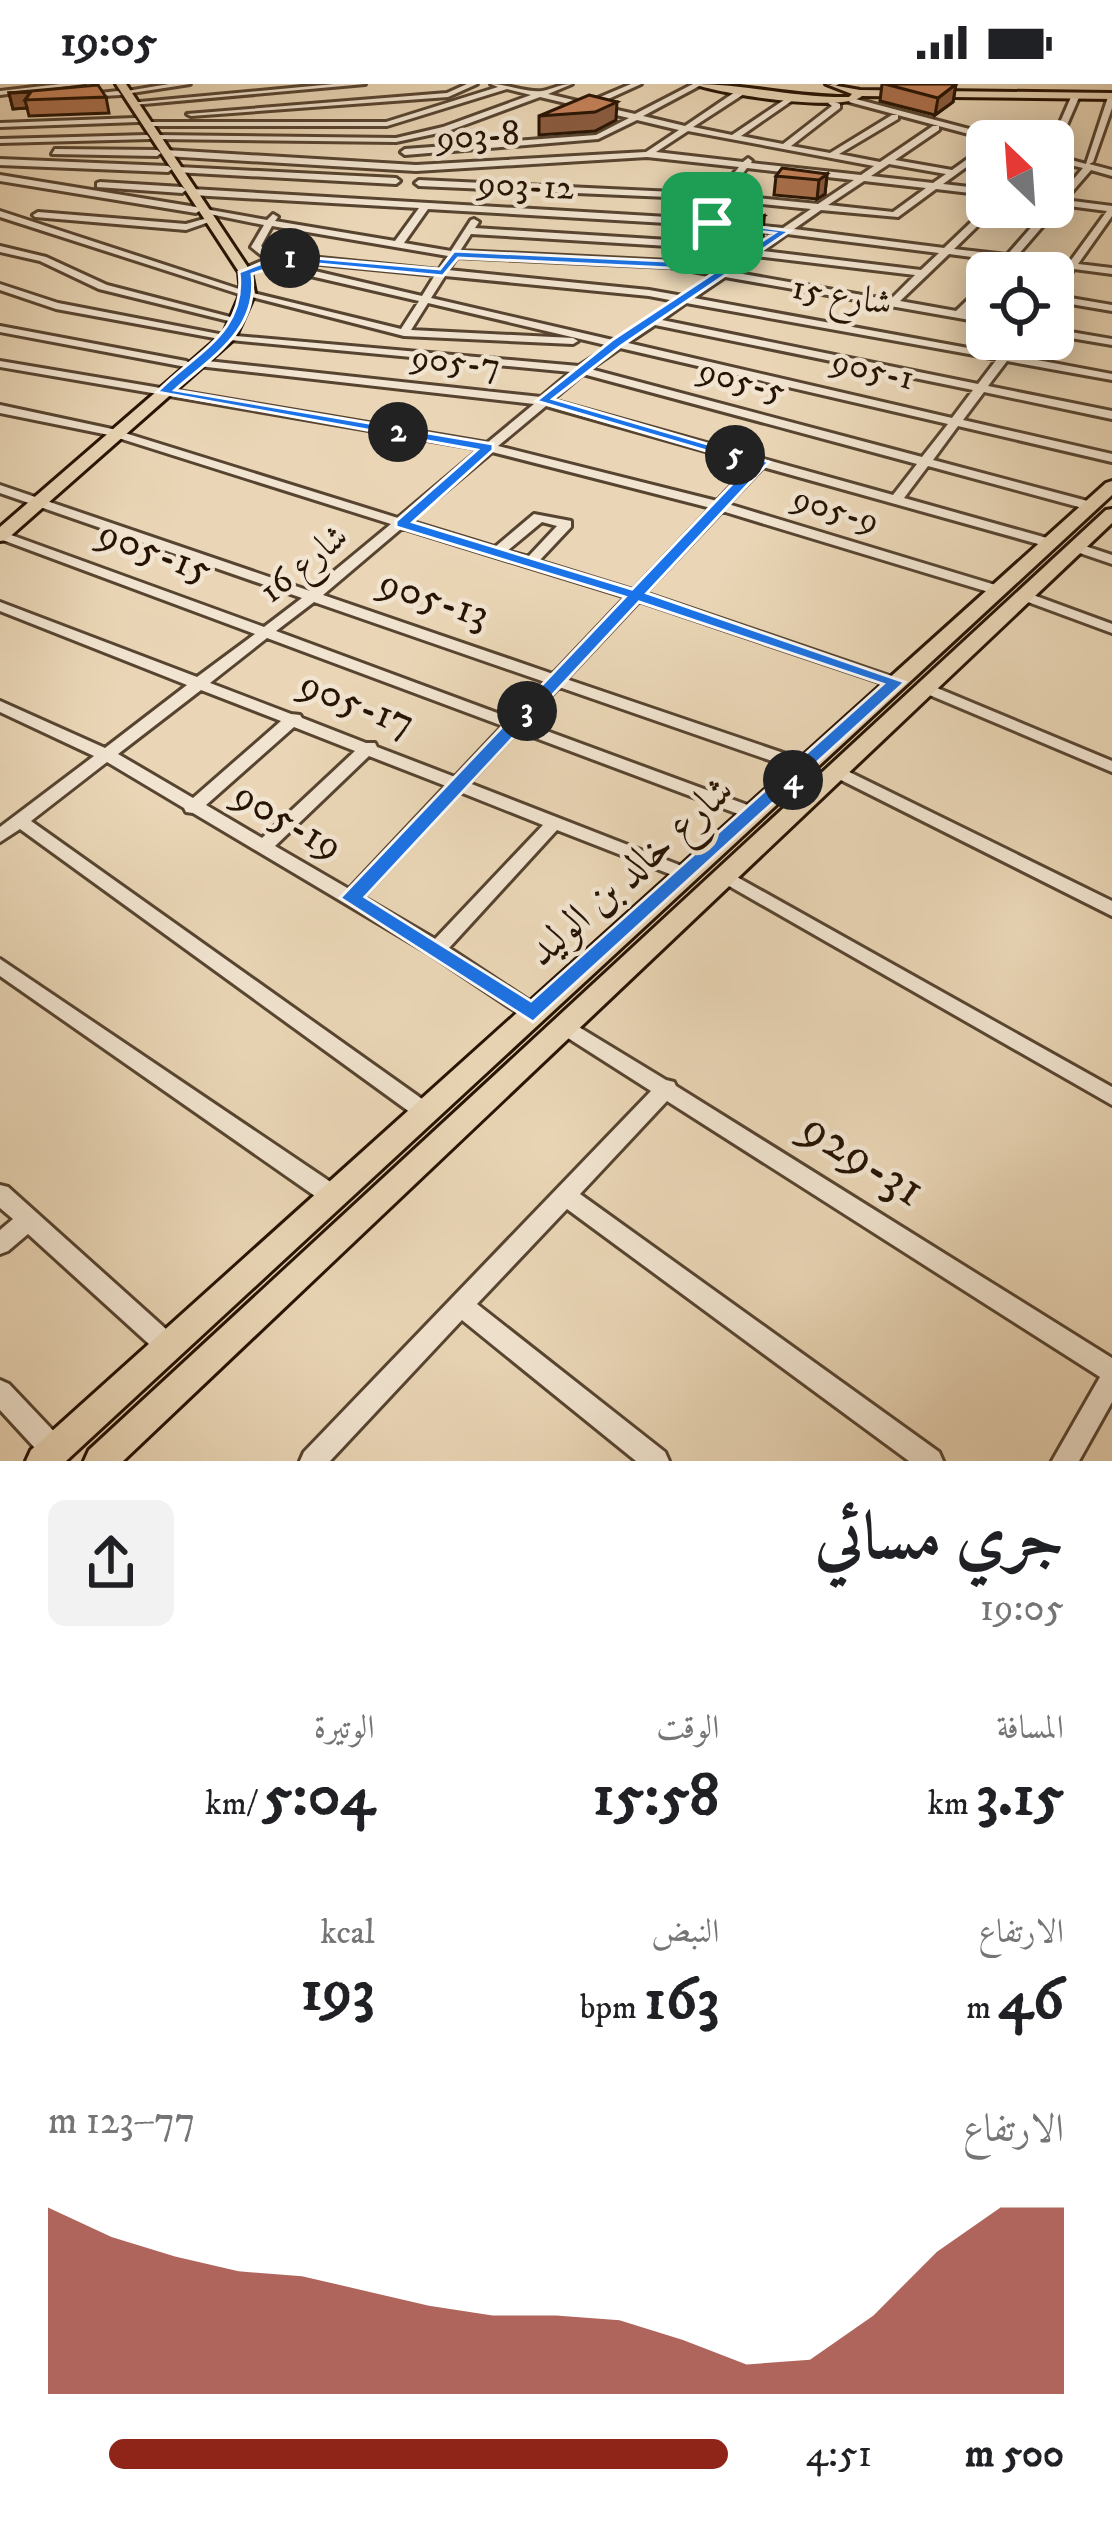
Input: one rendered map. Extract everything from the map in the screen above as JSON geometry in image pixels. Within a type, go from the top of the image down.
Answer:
[{"type":"main road","points":[[699,84],[764,88]]},
{"type":"main road","points":[[725,84],[834,103],[855,97],[1112,95]]},
{"type":"main road","points":[[836,85],[1112,95]]},
{"type":"main road","points":[[836,85],[855,97]]},
{"type":"main road","points":[[0,532],[240,322],[245,272],[122,91]]},
{"type":"main road","points":[[205,217],[244,292],[224,337]]},
{"type":"main road","name":"شارع خالد بن الوليد","points":[[100,1461],[728,878],[1076,547],[1112,486]]},
{"type":"main road","name":"شارع خالد بن الوليد","points":[[48,1455],[1048,543],[1101,510]]},
{"type":"street","points":[[0,97],[80,84]]},
{"type":"street","points":[[0,97],[186,84]]},
{"type":"street","points":[[307,160],[333,124],[351,84]]},
{"type":"street","points":[[122,91],[179,99],[361,84]]},
{"type":"street","points":[[0,152],[155,142],[327,104],[448,95],[473,84]]},
{"type":"street","points":[[0,141],[396,140],[445,129],[568,84]]},
{"type":"street","points":[[567,114],[638,84]]},
{"type":"street","points":[[405,152],[598,137],[699,84]]},
{"type":"street","points":[[0,162],[312,124],[387,124],[505,85],[733,138],[955,172]]},
{"type":"street","points":[[172,87],[179,99]]},
{"type":"street","points":[[647,154],[744,90]]},
{"type":"street","points":[[448,95],[465,100]]},
{"type":"street","points":[[1066,120],[1076,95]]},
{"type":"street","points":[[1074,182],[1089,165],[1112,95]]},
{"type":"street","points":[[855,97],[966,130]]},
{"type":"street","points":[[733,138],[790,98]]},
{"type":"street","points":[[382,101],[387,124],[416,168]]},
{"type":"street","points":[[834,103],[966,138]]},
{"type":"street","points":[[784,147],[837,106],[834,103]]},
{"type":"street","points":[[312,124],[327,104]]},
{"type":"street","points":[[832,155],[895,117]]},
{"type":"street","points":[[0,124],[155,142],[270,174],[396,181]]},
{"type":"street","name":"شارع 16","points":[[0,836],[312,597],[580,370],[936,128]]},
{"type":"street","points":[[497,145],[532,129]]},
{"type":"street","name":"903-8","points":[[155,142],[328,163],[416,168],[647,154],[748,161],[966,189]]},
{"type":"street","points":[[270,174],[288,159]]},
{"type":"street","points":[[1074,160],[1112,170]]},
{"type":"street","points":[[404,333],[514,161]]},
{"type":"street","points":[[649,293],[748,161]]},
{"type":"street","points":[[313,177],[328,163]]},
{"type":"street","points":[[419,183],[719,197],[895,215],[966,163]]},
{"type":"street","points":[[354,179],[364,165]]},
{"type":"street","points":[[245,272],[271,260],[256,247],[299,176]]},
{"type":"street","points":[[0,178],[205,217],[270,221],[454,254],[670,264],[966,316]]},
{"type":"street","name":"903-12","points":[[16,179],[702,222],[966,253]]},
{"type":"street","points":[[342,235],[370,204]]},
{"type":"street","points":[[1074,204],[1112,209],[1074,263]]},
{"type":"street","points":[[398,244],[425,208]]},
{"type":"street","points":[[3,214],[186,227],[205,217]]},
{"type":"street","points":[[3,214],[244,292],[404,333],[616,343]]},
{"type":"street","points":[[892,303],[970,228]]},
{"type":"street","points":[[1015,252],[1035,228]]},
{"type":"street","points":[[469,231],[685,244],[923,273]]},
{"type":"street","points":[[1094,236],[1112,238]]},
{"type":"street","points":[[0,249],[43,259],[103,287],[233,319]]},
{"type":"street","name":"شارع 15","points":[[271,260],[649,293],[966,349]]},
{"type":"street","name":"905-1","points":[[271,260],[1112,458]]},
{"type":"street","name":"903-12","points":[[1074,266],[1112,271]]},
{"type":"street","name":"905-5","points":[[0,286],[56,306],[224,337],[580,370],[1101,510]]},
{"type":"street","points":[[1074,299],[1112,308]]},
{"type":"street","points":[[959,315],[966,307]]},
{"type":"street","points":[[653,321],[1112,415]]},
{"type":"street","name":"905-7","points":[[0,328],[192,363],[542,401],[1048,543]]},
{"type":"street","points":[[1074,336],[1112,342]]},
{"type":"street","points":[[896,500],[1003,360]]},
{"type":"street","name":"شارع 15","points":[[1026,360],[1112,377]]},
{"type":"street","name":"905-9","points":[[0,364],[488,447],[720,506],[997,590]]},
{"type":"street","points":[[0,409],[112,434],[636,595],[896,682]]},
{"type":"street","points":[[351,898],[761,462]]},
{"type":"street","name":"905-13","points":[[0,489],[807,766]]},
{"type":"street","points":[[497,553],[539,517],[566,524],[530,563]]},
{"type":"street","name":"905-15","points":[[0,532],[755,814]]},
{"type":"street","points":[[1076,547],[1112,560]]},
{"type":"street","points":[[1024,596],[1112,629]]},
{"type":"street","name":"905-17","points":[[0,606],[686,874]]},
{"type":"street","points":[[925,688],[1112,767]]},
{"type":"street","name":"905-19","points":[[0,706],[109,755],[437,949],[533,1013]]},
{"type":"street","points":[[192,808],[294,718]]},
{"type":"street","points":[[262,848],[369,747]]},
{"type":"street","points":[[839,772],[1112,909]]},
{"type":"street","points":[[437,949],[556,820]]},
{"type":"street","points":[[20,821],[425,1112]]},
{"type":"street","points":[[728,878],[1112,1097]]},
{"type":"street","points":[[0,966],[333,1196]]},
{"type":"street","name":"929-31","points":[[564,1026],[1112,1375]]},
{"type":"street","points":[[313,1461],[667,1088]]},
{"type":"street","points":[[0,1194],[168,1346]]},
{"type":"street","points":[[566,1196],[930,1461]]},
{"type":"street","points":[[0,1244],[27,1221]]},
{"type":"street","points":[[462,1306],[656,1461]]},
{"type":"street","points":[[1065,1461],[1112,1375]]},
{"type":"street","points":[[0,1392],[48,1455]]},
{"type":"building","points":[[885,84],[956,84],[938,98]]},
{"type":"building","points":[[98,85],[106,97],[25,100],[31,92],[9,93]]},
{"type":"building","points":[[589,95],[617,102],[595,112],[539,116]]},
{"type":"building","points":[[782,168],[827,174],[819,180],[776,176]]},
{"type":"building","points":[[707,210],[764,216],[753,224],[697,217]]},
{"type":"route","points":[[712,223],[702,222],[670,264],[454,254],[443,272],[273,256],[270,264],[245,272],[248,293],[237,328],[164,392],[488,447],[402,524],[636,595],[351,898],[533,1013],[896,682],[636,595],[761,462],[542,401],[616,343],[785,231],[712,223]]}]
